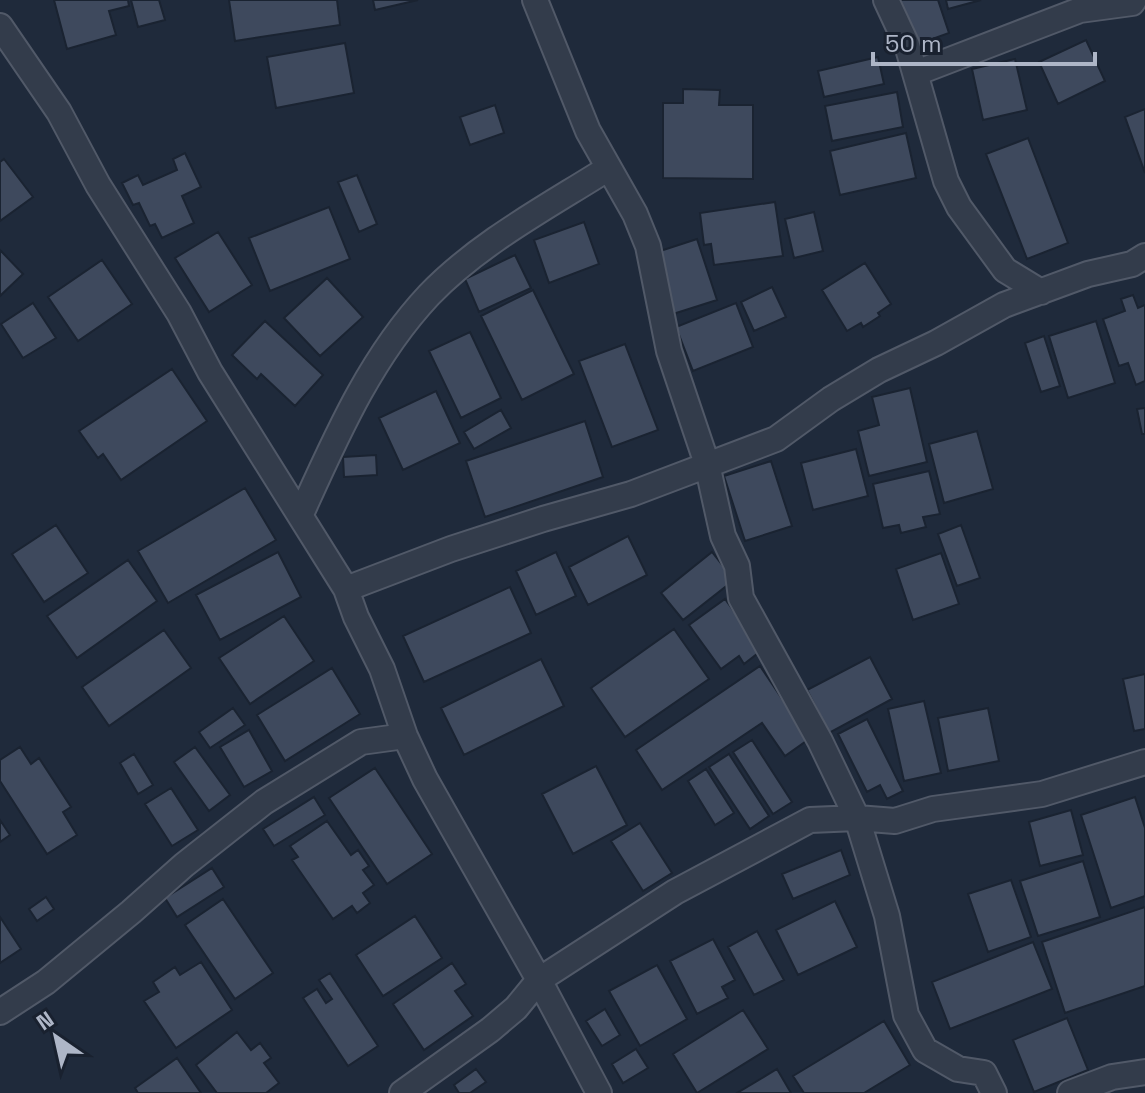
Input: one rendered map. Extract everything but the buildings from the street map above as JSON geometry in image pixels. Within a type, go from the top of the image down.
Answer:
[{"type":"street","points":[[535,0],[588,131],[635,214],[648,246],[669,351],[707,464],[723,536],[737,566],[741,598],[806,715],[857,818],[887,916],[906,1015],[925,1050],[958,1069],[984,1073],[994,1093]]},
{"type":"street","points":[[886,0],[907,45],[946,181],[959,207],[1005,270],[1041,292]]},
{"type":"street","points":[[916,73],[1080,10],[1132,3],[1134,0]]},
{"type":"street","points":[[0,26],[59,112],[98,185],[179,313],[210,372],[346,589],[382,669],[405,736],[425,779],[599,1093]]},
{"type":"street","points":[[301,514],[358,392],[410,317],[431,293],[494,242],[607,169]]},
{"type":"street","points":[[346,589],[451,549],[631,494],[776,439],[831,399],[879,370],[1004,305],[1088,274],[1132,264],[1145,256]]},
{"type":"street","points":[[1004,305],[1005,270]]},
{"type":"street","points":[[0,1012],[46,982],[264,802],[361,742],[405,736]]},
{"type":"street","points":[[402,1093],[490,1030],[516,1008],[539,980],[675,892],[810,820],[857,818],[895,821],[933,809],[1042,794],[1145,762]]},
{"type":"street","points":[[1070,1093],[1112,1077],[1145,1072]]}]
